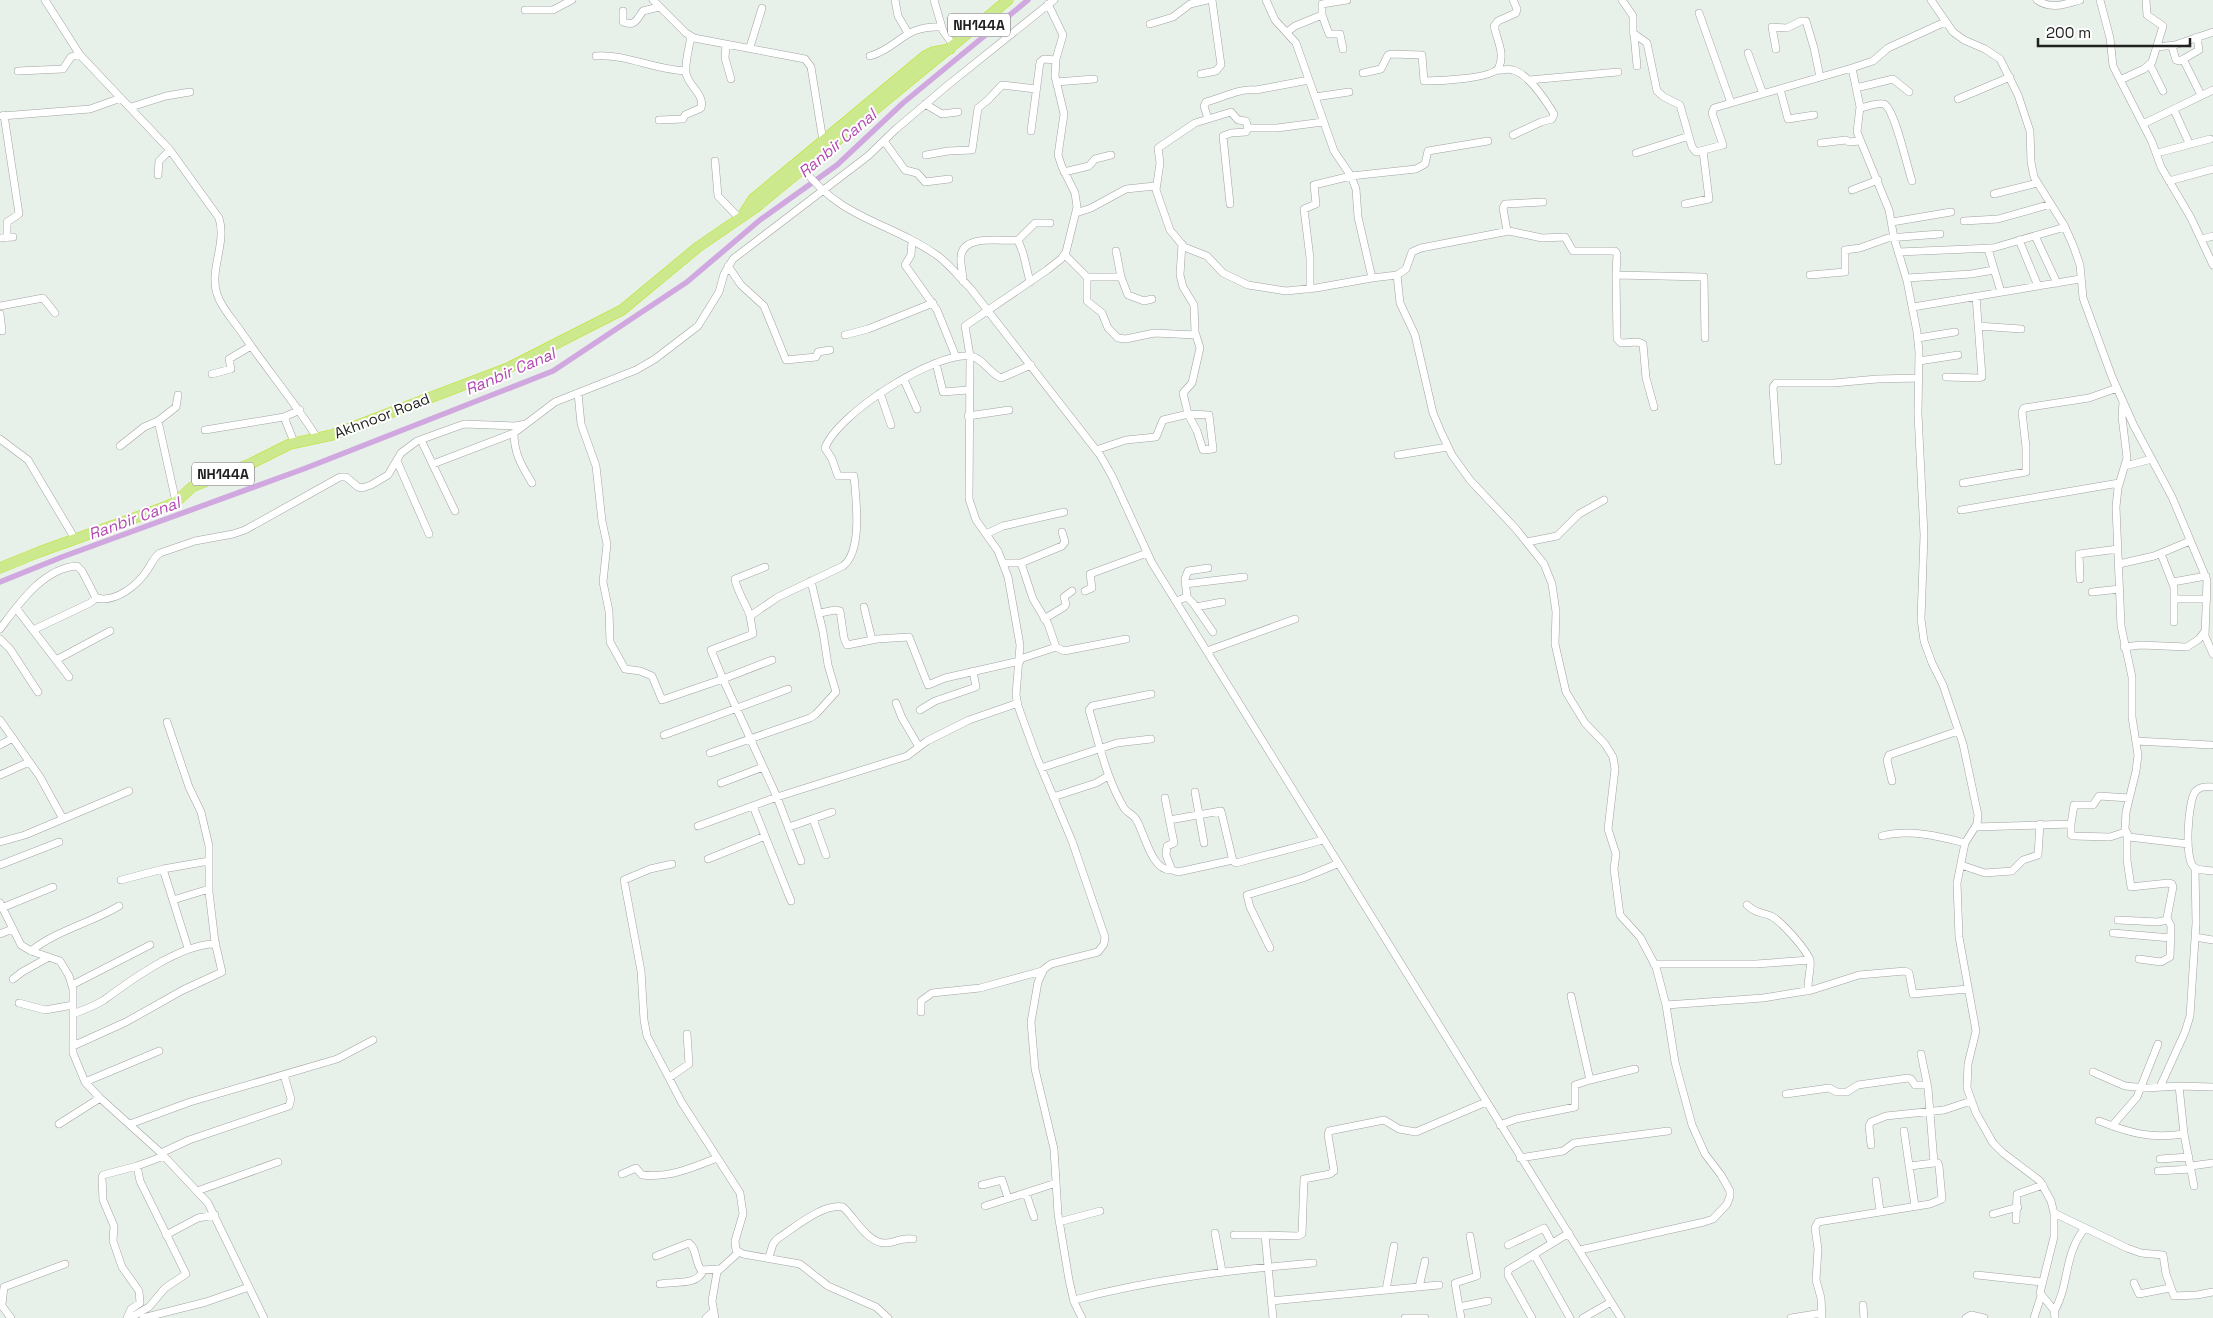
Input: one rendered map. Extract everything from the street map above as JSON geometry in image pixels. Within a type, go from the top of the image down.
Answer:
[{"type":"highway","name":"Akhnoor Road","points":[[0,568],[176,502],[192,487],[305,440],[347,430],[508,368],[622,310],[672,268],[741,218],[952,48],[1008,0]]},
{"type":"highway","name":"Akhnoor Road","points":[[741,218],[753,199],[925,56],[933,52],[952,48]]},
{"type":"street","points":[[44,0],[79,54],[170,150],[220,218],[222,234],[216,290],[220,300],[291,414],[305,440]]},
{"type":"street","points":[[525,10],[553,10],[572,0]]},
{"type":"street","points":[[652,0],[691,37],[799,56],[808,61],[811,67],[823,141]]},
{"type":"street","points":[[895,0],[898,16],[908,33]]},
{"type":"street","points":[[934,0],[941,27],[952,48]]},
{"type":"street","points":[[1150,24],[1173,17],[1190,4],[1207,0]]},
{"type":"street","points":[[1201,74],[1216,71],[1220,65],[1212,0]]},
{"type":"street","points":[[1266,0],[1275,20],[1296,43],[1334,151],[1352,176],[1356,189],[1358,217],[1372,278]]},
{"type":"street","points":[[1343,49],[1340,34],[1330,34],[1322,15],[1322,4],[1347,0]]},
{"type":"street","points":[[1497,70],[1500,61],[1500,46],[1494,26],[1498,21],[1516,13],[1513,0]]},
{"type":"street","points":[[1622,0],[1633,16],[1632,29],[1637,66]]},
{"type":"street","points":[[1931,0],[1945,22],[1958,36],[1994,54],[2000,59],[2010,78],[2029,126],[2032,169],[2037,183],[2065,227],[2078,256],[2083,298],[2117,388],[2172,497],[2206,576],[2205,630],[2207,642],[2213,654]]},
{"type":"street","points":[[2037,0],[2042,4],[2052,6],[2080,0]]},
{"type":"street","points":[[2100,0],[2110,38],[2113,66],[2143,124],[2169,181],[2202,238],[2213,265]]},
{"type":"street","points":[[2120,80],[2150,65],[2157,47],[2163,26],[2147,15],[2146,0]]},
{"type":"street","points":[[433,464],[514,433],[555,402],[636,370],[654,359],[698,326],[718,292],[728,266],[733,259],[868,156],[925,104],[1051,2],[1063,35],[1056,60],[1056,82],[1063,109],[1058,155],[1074,192],[1076,213],[1065,254],[1030,282],[966,326],[970,356],[968,390],[969,499],[974,515],[1004,563],[1020,646],[1016,684],[1018,703],[1041,768],[1091,892],[1105,937],[1104,944],[1098,952],[1051,964],[1042,971],[980,988],[932,993],[920,1001],[921,1012]]},
{"type":"street","points":[[623,11],[623,22],[633,23],[637,22],[643,11],[659,6]]},
{"type":"street","points":[[750,47],[762,8]]},
{"type":"street","points":[[1699,13],[1731,103]]},
{"type":"street","points":[[1287,32],[1295,26],[1322,15]]},
{"type":"street","points":[[1776,49],[1772,27],[1786,28],[1801,21],[1806,21],[1820,78]]},
{"type":"street","points":[[1634,34],[1646,42],[1657,91],[1664,98],[1680,105],[1695,152],[1722,146],[1712,111],[1714,108],[1873,61],[1888,48],[1945,22]]},
{"type":"street","points":[[870,56],[888,48],[908,33],[928,27],[941,27]]},
{"type":"street","points":[[2157,47],[2172,46],[2213,32]]},
{"type":"street","points":[[660,120],[683,120],[685,115],[701,108],[700,96],[689,81],[686,71],[691,37]]},
{"type":"street","points":[[2172,46],[2178,61],[2200,50],[2197,37]]},
{"type":"street","points":[[726,44],[725,58],[731,79]]},
{"type":"street","points":[[1748,53],[1762,94]]},
{"type":"street","points":[[18,71],[63,69],[71,57],[79,54]]},
{"type":"street","points":[[1363,73],[1381,69],[1388,55],[1391,54],[1422,55],[1424,81],[1473,78],[1497,70],[1512,70],[1529,80],[1552,112],[1553,118],[1513,135]]},
{"type":"street","points":[[596,56],[624,56],[663,70],[686,71]]},
{"type":"street","points":[[2183,59],[2201,95]]},
{"type":"street","points":[[1031,131],[1041,61],[1056,60]]},
{"type":"street","points":[[2150,65],[2163,91]]},
{"type":"street","points":[[1852,68],[1860,108],[1857,129],[1868,162],[1886,198],[1894,238],[1907,278],[1918,338],[1918,414],[1924,535],[1921,588],[1922,629],[1928,652],[1943,685],[1967,757],[1977,809],[1978,819],[1965,843],[1957,883],[1958,928],[1976,1030],[1966,1076],[1971,1102],[1993,1143],[2043,1185],[2054,1213],[2054,1237],[2042,1282],[2049,1307]]},
{"type":"street","points":[[1529,80],[1618,72]]},
{"type":"street","points":[[1056,82],[1094,78]]},
{"type":"street","points":[[1958,99],[2010,78]]},
{"type":"street","points":[[1856,88],[1893,79],[1909,92]]},
{"type":"street","points":[[1208,119],[1204,106],[1206,102],[1222,98],[1237,91],[1256,90],[1309,80]]},
{"type":"street","points":[[926,155],[948,151],[972,150],[978,108],[1002,85],[1036,89]]},
{"type":"street","points":[[1780,89],[1788,119],[1814,115]]},
{"type":"street","points":[[2143,124],[2213,90]]},
{"type":"street","points":[[131,107],[166,96],[190,92]]},
{"type":"street","points":[[1315,96],[1349,92]]},
{"type":"street","points":[[7,238],[7,221],[19,214],[2,116],[90,109],[121,98]]},
{"type":"street","points":[[925,104],[942,114],[958,112]]},
{"type":"street","points":[[1860,108],[1881,104],[1886,106],[1898,130],[1904,161],[1912,181]]},
{"type":"street","points":[[2174,110],[2190,143]]},
{"type":"street","points":[[1248,128],[1246,121],[1238,120],[1232,112],[1186,128],[1159,147],[1160,163],[1156,186],[1168,225],[1182,244],[1207,256],[1223,272],[1248,285],[1286,291],[1397,275],[1406,269],[1410,255],[1415,250],[1507,231],[1542,238],[1565,237],[1573,250],[1615,251],[1617,254],[1617,339],[1621,343],[1638,342],[1643,344],[1646,378],[1654,407]]},
{"type":"street","points":[[1248,128],[1277,128],[1323,122]]},
{"type":"street","points":[[1230,204],[1223,135],[1246,132],[1248,128]]},
{"type":"street","points":[[1636,153],[1689,136]]},
{"type":"street","points":[[2156,153],[2210,139]]},
{"type":"street","points":[[884,140],[905,170],[917,173],[925,182],[950,179]]},
{"type":"street","points":[[1821,143],[1846,140],[1849,142],[1860,141]]},
{"type":"street","points":[[1310,289],[1310,258],[1304,209],[1316,204],[1314,185],[1352,176],[1416,169],[1425,164],[1428,151],[1488,141]]},
{"type":"street","points":[[158,175],[159,161],[170,150]]},
{"type":"street","points":[[1685,204],[1709,199],[1703,151]]},
{"type":"street","points":[[1064,172],[1089,166],[1095,159],[1111,155]]},
{"type":"street","points":[[715,161],[718,196],[741,218]]},
{"type":"street","points":[[803,168],[821,191],[850,211],[912,241],[939,257],[963,281],[987,310],[1096,450],[1112,476],[1147,553],[1176,601],[1322,840],[1444,1030],[1520,1158],[1580,1250],[1621,1318]]},
{"type":"street","points":[[2169,181],[2213,169]]},
{"type":"street","points":[[1852,190],[1878,180]]},
{"type":"street","points":[[1994,194],[2037,183]]},
{"type":"street","points":[[1076,213],[1090,208],[1126,189],[1156,186]]},
{"type":"street","points":[[1507,231],[1504,204],[1543,202]]},
{"type":"street","points":[[1964,221],[1998,219],[2051,204]]},
{"type":"street","points":[[1892,222],[1951,212]]},
{"type":"street","points":[[963,281],[960,257],[964,248],[976,241],[1018,240],[1035,223],[1050,223]]},
{"type":"street","points":[[1898,252],[1988,249],[2065,227]]},
{"type":"street","points":[[1810,275],[1844,273],[1845,250],[1894,238],[1940,234]]},
{"type":"street","points":[[2035,236],[2056,283]]},
{"type":"street","points":[[2202,238],[2213,236]]},
{"type":"street","points":[[1018,240],[1030,282]]},
{"type":"street","points":[[2019,240],[2038,286]]},
{"type":"street","points":[[912,241],[911,255],[906,265],[933,303],[956,357]]},
{"type":"street","points":[[1096,450],[1126,440],[1156,437],[1164,420],[1188,414],[1209,415],[1213,449],[1203,450],[1197,431],[1188,414],[1183,393],[1192,383],[1198,364],[1200,348],[1196,335],[1194,305],[1183,287],[1180,275],[1182,244]]},
{"type":"street","points":[[1988,249],[2001,292]]},
{"type":"street","points":[[1116,251],[1121,277],[1128,295],[1144,301],[1152,299]]},
{"type":"street","points":[[1065,254],[1087,277],[1087,301],[1102,313],[1108,328],[1118,338],[1126,339],[1154,333],[1196,335]]},
{"type":"street","points":[[728,266],[741,285],[764,306],[786,360],[790,362],[816,357],[818,352],[830,350]]},
{"type":"street","points":[[1907,278],[1994,270]]},
{"type":"street","points":[[1397,275],[1400,303],[1415,336],[1433,413],[1448,447],[1470,480],[1527,542],[1544,564],[1552,584],[1556,612],[1556,644],[1566,692],[1585,723],[1605,744],[1613,756],[1615,769],[1608,829],[1616,854],[1614,870],[1620,916],[1640,937],[1654,964],[1666,1006],[1674,1055],[1692,1125],[1705,1154],[1727,1185],[1730,1196],[1727,1204],[1719,1214],[1704,1222],[1580,1250]]},
{"type":"street","points":[[1616,275],[1704,277],[1705,338]]},
{"type":"street","points":[[1087,277],[1121,277]]},
{"type":"street","points":[[1913,308],[2080,280]]},
{"type":"street","points":[[1946,377],[1982,377],[1976,296]]},
{"type":"street","points":[[0,306],[43,298],[55,313]]},
{"type":"street","points":[[845,335],[868,329],[933,303]]},
{"type":"street","points":[[0,314],[2,331]]},
{"type":"street","points":[[1978,326],[2021,329]]},
{"type":"street","points":[[1918,338],[1955,332]]},
{"type":"street","points":[[212,374],[231,369],[230,358],[249,348]]},
{"type":"street","points":[[1919,361],[1958,355]]},
{"type":"street","points":[[750,616],[778,597],[847,563],[852,554],[855,540],[856,507],[854,476],[838,476],[825,447],[848,418],[880,393],[936,363],[956,357],[974,357],[1001,378],[1031,365]]},
{"type":"street","points":[[936,363],[943,392],[968,390]]},
{"type":"street","points":[[1778,461],[1773,387],[1776,383],[1834,383],[1919,378]]},
{"type":"street","points":[[904,380],[917,409]]},
{"type":"street","points":[[1963,483],[2026,472],[2026,447],[2022,412],[2024,408],[2089,398],[2117,388]]},
{"type":"street","points":[[578,393],[581,424],[596,466],[602,521],[608,544],[603,582],[609,610],[610,642],[625,669],[640,671],[652,676],[662,700],[772,660]]},
{"type":"street","points":[[880,393],[891,425]]},
{"type":"street","points":[[120,446],[144,426],[158,421],[176,407],[178,395]]},
{"type":"street","points":[[2123,401],[2122,417],[2127,458],[2119,483],[2116,507],[2121,626],[2132,677],[2132,717],[2138,760],[2126,812],[2127,860],[2131,887],[2172,884],[2167,920],[2171,926],[2172,953],[2168,959],[2160,962],[2140,959]]},
{"type":"street","points":[[968,416],[1008,410]]},
{"type":"street","points":[[291,414],[305,440]]},
{"type":"street","points":[[205,430],[291,414]]},
{"type":"street","points":[[158,421],[176,502]]},
{"type":"street","points":[[32,630],[90,603],[96,598],[107,599],[126,591],[147,570],[155,556],[160,553],[195,541],[245,530],[340,477],[346,477],[362,488],[371,485],[388,475],[401,453],[421,440],[464,424],[515,426],[526,424]]},
{"type":"street","points":[[514,433],[514,446],[517,458],[532,483]]},
{"type":"street","points":[[0,439],[23,456],[32,467],[76,539]]},
{"type":"street","points":[[421,440],[455,511]]},
{"type":"street","points":[[1398,455],[1448,447]]},
{"type":"street","points":[[2125,466],[2152,459]]},
{"type":"street","points":[[397,461],[429,534]]},
{"type":"street","points":[[1962,510],[2119,483]]},
{"type":"street","points":[[1527,542],[1560,534],[1579,514],[1604,500]]},
{"type":"street","points":[[986,534],[1003,526],[1064,512]]},
{"type":"street","points":[[1004,563],[1021,563],[1064,545],[1062,532]]},
{"type":"street","points":[[2119,564],[2161,554],[2190,541]]},
{"type":"street","points":[[2080,579],[2079,554],[2118,549]]},
{"type":"street","points":[[1085,591],[1092,588],[1090,574],[1123,564],[1147,553]]},
{"type":"street","points":[[2161,554],[2173,582],[2174,622]]},
{"type":"street","points":[[1021,563],[1033,599],[1056,647],[1064,651],[1126,639]]},
{"type":"street","points":[[0,629],[24,596],[38,584],[72,566],[80,567],[96,598]]},
{"type":"street","points":[[765,567],[735,579],[738,591],[745,602],[750,616],[753,634],[711,649],[711,652],[777,797],[801,861]]},
{"type":"street","points":[[1208,568],[1188,571],[1185,584],[1187,597],[1213,632]]},
{"type":"street","points":[[2173,582],[2206,576]]},
{"type":"street","points":[[1185,584],[1244,577]]},
{"type":"street","points":[[710,753],[750,737],[810,718],[836,692],[828,665],[820,613],[812,581]]},
{"type":"street","points":[[2092,592],[2120,589]]},
{"type":"street","points":[[1044,619],[1065,606],[1064,597],[1072,591]]},
{"type":"street","points":[[1176,601],[1187,597]]},
{"type":"street","points":[[2174,599],[2207,599]]},
{"type":"street","points":[[1196,607],[1222,602]]},
{"type":"street","points":[[864,606],[872,640]]},
{"type":"street","points":[[16,608],[69,677]]},
{"type":"street","points":[[820,613],[840,611],[844,638],[847,645],[872,640],[909,637],[928,684],[1020,660],[1056,647]]},
{"type":"street","points":[[1207,651],[1295,619]]},
{"type":"street","points":[[2124,647],[2141,645],[2187,647],[2199,639],[2205,630]]},
{"type":"street","points":[[56,660],[110,631]]},
{"type":"street","points":[[0,639],[10,649],[38,692]]},
{"type":"street","points":[[920,710],[935,701],[976,687],[973,671]]},
{"type":"street","points":[[664,735],[788,689]]},
{"type":"street","points":[[1151,694],[1090,707],[1108,776],[1125,810],[1136,818],[1160,867],[1165,870],[1178,872],[1233,860]]},
{"type":"street","points":[[896,703],[902,718],[919,747]]},
{"type":"street","points":[[698,826],[777,797],[907,756],[919,747],[979,716],[1018,703]]},
{"type":"street","points":[[0,720],[30,762],[63,819]]},
{"type":"street","points":[[72,1046],[126,1022],[183,990],[221,974],[223,969],[216,944],[209,889],[209,846],[201,812],[189,787],[167,722]]},
{"type":"street","points":[[1892,781],[1887,760],[1889,755],[1958,731]]},
{"type":"street","points":[[0,745],[12,738]]},
{"type":"street","points":[[1041,768],[1117,743],[1151,739]]},
{"type":"street","points":[[2136,741],[2211,745]]},
{"type":"street","points":[[0,775],[30,762]]},
{"type":"street","points":[[721,783],[763,767]]},
{"type":"street","points":[[1053,797],[1108,776]]},
{"type":"street","points":[[2160,1087],[2187,1026],[2192,1004],[2196,937],[2195,868],[2188,856],[2184,843],[2192,799],[2198,789],[2213,787]]},
{"type":"street","points":[[0,842],[25,835],[129,791]]},
{"type":"street","points":[[1195,792],[1204,843]]},
{"type":"street","points":[[2129,798],[2099,796],[2093,805],[2074,806],[2071,835],[2110,837],[2126,834],[2138,839],[2184,843]]},
{"type":"street","points":[[1165,798],[1174,843],[1166,849],[1168,862],[1172,870]]},
{"type":"street","points":[[753,806],[791,901]]},
{"type":"street","points":[[1170,820],[1221,811],[1233,860],[1238,863],[1322,840]]},
{"type":"street","points":[[789,827],[832,812]]},
{"type":"street","points":[[813,819],[826,855]]},
{"type":"street","points":[[1961,865],[1986,873],[2012,871],[2023,860],[2038,855],[2040,824]]},
{"type":"street","points":[[1975,827],[2071,824]]},
{"type":"street","points":[[1882,836],[1891,833],[1918,834],[1965,843]]},
{"type":"street","points":[[708,858],[765,836]]},
{"type":"street","points":[[0,865],[59,842]]},
{"type":"street","points":[[121,880],[163,869],[209,861]]},
{"type":"street","points":[[672,864],[626,878],[624,883],[641,971],[644,1020],[647,1036],[652,1048],[670,1077],[682,1103],[740,1194],[743,1214],[735,1246],[739,1252],[800,1264],[821,1282],[876,1307],[888,1318]]},
{"type":"street","points":[[1270,948],[1250,907],[1247,895],[1302,878],[1337,864]]},
{"type":"street","points":[[2195,868],[2213,870]]},
{"type":"street","points":[[163,869],[188,948]]},
{"type":"street","points":[[53,887],[2,911],[21,945],[31,951],[60,961],[64,966],[72,985],[72,1046],[79,1072],[85,1082],[100,1098],[162,1154],[197,1191],[215,1215],[264,1318]]},
{"type":"street","points":[[173,900],[209,889]]},
{"type":"street","points":[[1747,905],[1755,912],[1769,915],[1797,941],[1810,960],[1807,979],[1810,990]]},
{"type":"street","points":[[31,951],[44,941],[101,917],[119,906]]},
{"type":"street","points":[[2118,920],[2158,922],[2167,920]]},
{"type":"street","points":[[0,934],[12,929]]},
{"type":"street","points":[[2113,933],[2171,938]]},
{"type":"street","points":[[2196,937],[2213,940]]},
{"type":"street","points":[[73,1014],[104,1000],[121,986],[188,948],[216,944]]},
{"type":"street","points":[[72,985],[150,945]]},
{"type":"street","points":[[13,979],[48,957]]},
{"type":"street","points":[[1654,964],[1756,964],[1810,960]]},
{"type":"street","points":[[1042,971],[1032,1009],[1031,1036],[1035,1069],[1054,1149],[1059,1222],[1074,1300],[1082,1318]]},
{"type":"street","points":[[1666,1006],[1743,1000],[1810,990],[1854,976],[1905,971],[1909,973],[1911,992],[1915,995],[1968,989]]},
{"type":"street","points":[[1570,996],[1590,1080]]},
{"type":"street","points":[[19,1004],[49,1010],[73,1005]]},
{"type":"street","points":[[670,1077],[689,1064],[687,1034]]},
{"type":"street","points":[[130,1124],[190,1102],[337,1059],[373,1040]]},
{"type":"street","points":[[2112,1126],[2137,1097],[2158,1044]]},
{"type":"street","points":[[85,1082],[158,1051]]},
{"type":"street","points":[[1921,1054],[1927,1085],[1934,1163]]},
{"type":"street","points":[[1500,1125],[1516,1119],[1575,1107],[1575,1085],[1636,1069]]},
{"type":"street","points":[[2093,1072],[2123,1085],[2141,1088],[2213,1087]]},
{"type":"street","points":[[128,1318],[130,1309],[140,1303],[141,1297],[139,1291],[122,1267],[112,1242],[114,1226],[103,1200],[103,1175],[137,1166],[189,1140],[289,1106],[291,1099],[284,1074]]},
{"type":"street","points":[[1786,1094],[1829,1088],[1837,1092],[1848,1092],[1858,1085],[1908,1078],[1911,1079],[1914,1085],[1927,1085]]},
{"type":"street","points":[[2179,1086],[2184,1134],[2194,1186]]},
{"type":"street","points":[[58,1124],[100,1098]]},
{"type":"street","points":[[1234,1235],[1298,1236],[1302,1234],[1304,1179],[1330,1174],[1334,1171],[1328,1135],[1332,1129],[1384,1120],[1399,1129],[1416,1132],[1486,1102]]},
{"type":"street","points":[[1871,1145],[1869,1124],[1871,1122],[1886,1116],[1944,1110],[1971,1102]]},
{"type":"street","points":[[2099,1121],[2144,1136],[2184,1134]]},
{"type":"street","points":[[1520,1158],[1562,1151],[1574,1143],[1668,1131]]},
{"type":"street","points":[[1904,1131],[1915,1206]]},
{"type":"street","points":[[2160,1159],[2189,1157]]},
{"type":"street","points":[[622,1174],[636,1168],[642,1175],[658,1176],[686,1170],[717,1158]]},
{"type":"street","points":[[197,1191],[278,1162]]},
{"type":"street","points":[[1791,1318],[1822,1316],[1821,1298],[1816,1284],[1816,1224],[1822,1220],[1934,1203],[1942,1199],[1938,1163],[1910,1166]]},
{"type":"street","points":[[2158,1171],[2213,1163]]},
{"type":"street","points":[[128,1318],[149,1308],[165,1288],[186,1276],[140,1181],[137,1166]]},
{"type":"street","points":[[982,1185],[1002,1180],[1008,1198]]},
{"type":"street","points":[[1876,1181],[1880,1211]]},
{"type":"street","points":[[985,1206],[1056,1183]]},
{"type":"street","points":[[2016,1220],[2017,1194],[2043,1185]]},
{"type":"street","points":[[1026,1193],[1034,1217]]},
{"type":"street","points":[[769,1257],[773,1244],[777,1239],[823,1210],[833,1206],[843,1207],[876,1241],[888,1243],[901,1238],[913,1239]]},
{"type":"street","points":[[1993,1214],[2018,1207]]},
{"type":"street","points":[[1059,1222],[1100,1211]]},
{"type":"street","points":[[2054,1213],[2141,1253],[2163,1255],[2170,1288],[2172,1294],[2177,1297],[2213,1292]]},
{"type":"street","points":[[166,1235],[198,1218],[215,1215]]},
{"type":"street","points":[[1508,1245],[1544,1228],[1552,1243]]},
{"type":"street","points":[[2034,1318],[2060,1300],[2070,1253],[2085,1228]]},
{"type":"street","points":[[1215,1233],[1222,1271]]},
{"type":"street","points":[[1532,1318],[1507,1272],[1569,1233]]},
{"type":"street","points":[[1266,1235],[1273,1318]]},
{"type":"street","points":[[1462,1318],[1455,1283],[1477,1276],[1470,1236]]},
{"type":"street","points":[[656,1256],[689,1242],[693,1246],[699,1268],[703,1271]]},
{"type":"street","points":[[1386,1290],[1394,1246]]},
{"type":"street","points":[[706,1318],[714,1314],[714,1278],[720,1269],[739,1252]]},
{"type":"street","points":[[1534,1254],[1570,1318]]},
{"type":"street","points":[[1419,1287],[1425,1261]]},
{"type":"street","points":[[1074,1300],[1135,1285],[1222,1271],[1313,1263]]},
{"type":"street","points":[[8,1317],[1,1304],[6,1286],[65,1264]]},
{"type":"street","points":[[660,1284],[693,1280],[699,1277],[703,1271],[720,1269]]},
{"type":"street","points":[[1977,1275],[2042,1282]]},
{"type":"street","points":[[2134,1283],[2139,1294],[2170,1288]]},
{"type":"street","points":[[1271,1301],[1439,1285]]},
{"type":"street","points":[[143,1318],[206,1302],[250,1287]]},
{"type":"street","points":[[1459,1307],[1488,1301]]},
{"type":"street","points":[[1583,1318],[1612,1302]]},
{"type":"street","points":[[1863,1305],[1864,1318]]},
{"type":"street","points":[[1966,1318],[1971,1315],[1984,1318]]},
{"type":"street","points":[[1405,1318],[1425,1318]]},
{"type":"waterway","name":"Ranbir Canal","points":[[0,582],[62,557],[306,468],[553,371],[687,282],[760,220],[837,165],[903,103],[1028,0]]}]
